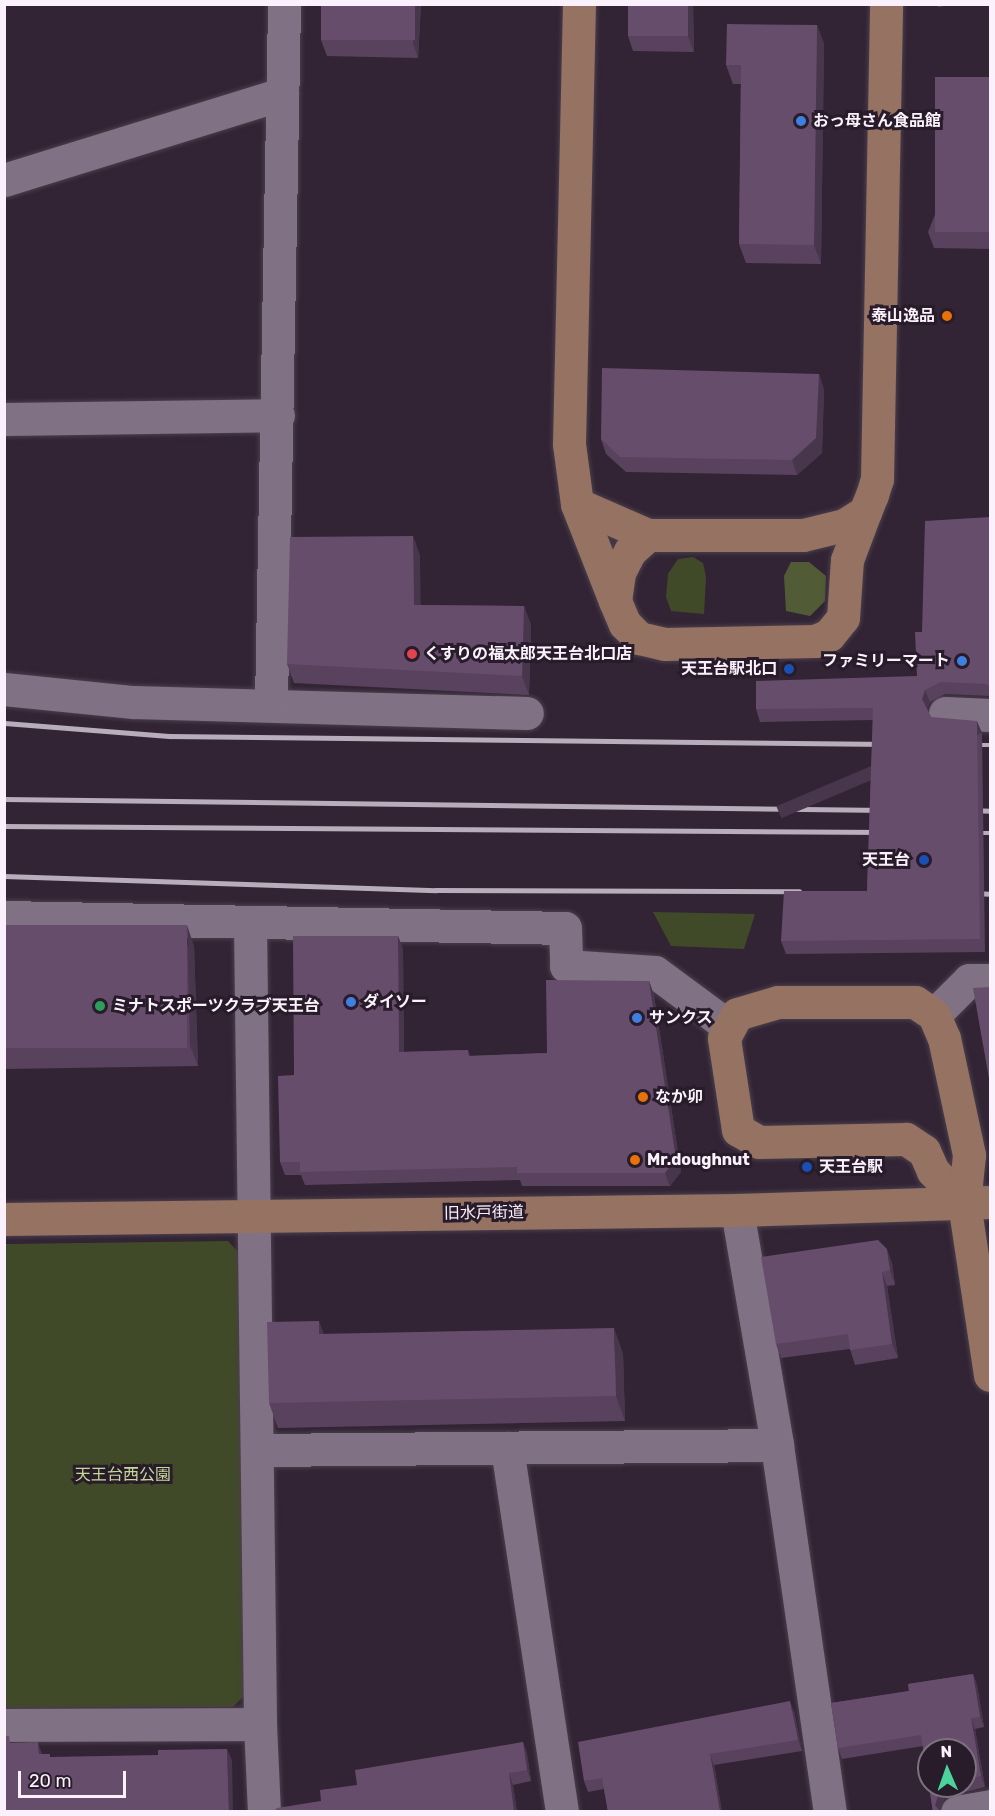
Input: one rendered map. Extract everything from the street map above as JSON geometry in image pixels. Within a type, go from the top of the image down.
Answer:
[{"type":"street","points":[[271,703],[284,4]]},
{"type":"street","points":[[579,4],[569,444],[577,504],[625,624],[639,639],[664,644],[815,641],[829,635],[843,618],[847,560],[877,479],[886,4]]},
{"type":"street","points":[[4,180],[282,94]]},
{"type":"street","points":[[4,419],[278,415]]},
{"type":"street","points":[[577,504],[648,535],[803,535],[844,525],[866,512]]},
{"type":"street","points":[[615,601],[619,573],[630,551],[648,535]]},
{"type":"street","points":[[803,535],[838,548],[847,560]]},
{"type":"street","points":[[4,689],[133,702],[271,703],[528,713]]},
{"type":"street","points":[[945,713],[990,715]]},
{"type":"street","points":[[4,917],[250,924],[564,927],[566,966],[655,972],[728,1026]]},
{"type":"street","points":[[250,924],[253,1216],[259,1450],[260,1724],[264,1812]]},
{"type":"street","points":[[934,1015],[969,980],[990,980]]},
{"type":"street","points":[[977,1203],[933,1171],[924,1151],[906,1140],[759,1142],[747,1137],[738,1130],[734,1119],[724,1049],[728,1026],[737,1014],[778,1002],[915,1002],[934,1015],[949,1057],[977,1203],[990,1375]]},
{"type":"street","name":"旧水戸街道","points":[[4,1220],[737,1210],[977,1203]]},
{"type":"street","points":[[737,1210],[777,1445],[830,1812]]},
{"type":"street","points":[[259,1450],[777,1445]]},
{"type":"street","points":[[507,1448],[562,1812]]},
{"type":"street","points":[[4,1725],[260,1724]]},
{"type":"street","points":[[957,1812],[990,1806]]},
{"type":"green space","points":[[693,557],[703,563],[706,577],[704,614],[671,611],[666,597],[668,574],[678,559]]},
{"type":"green space","points":[[791,562],[809,562],[826,576],[825,601],[810,616],[786,611],[784,576]]},
{"type":"green space","points":[[653,912],[755,914],[744,949],[671,946]]},
{"type":"green space","name":"天王台西公園","points":[[228,1241],[241,1255],[244,1696],[233,1707],[5,1708],[4,1244]]},
{"type":"building","points":[[321,4],[415,4],[415,40],[321,40]]},
{"type":"building","points":[[628,4],[688,4],[688,36],[628,36]]},
{"type":"building","points":[[727,24],[817,25],[814,245],[739,244],[741,65],[726,65]]},
{"type":"building","points":[[935,77],[990,77],[990,232],[935,232]]},
{"type":"building","points":[[602,368],[819,374],[816,438],[792,460],[620,457],[601,439]]},
{"type":"building","points":[[990,517],[990,686],[941,682],[925,690],[922,699],[931,717],[977,721],[980,939],[781,941],[784,891],[867,891],[873,708],[756,709],[756,681],[917,676],[915,632],[922,632],[925,521]]},
{"type":"building","name":"くすりの福太郎天王台北口店","points":[[413,536],[414,605],[524,606],[522,676],[287,664],[290,537]]},
{"type":"building","name":"ミナトスポーツクラブ天王台","points":[[4,925],[187,925],[187,1048],[4,1048]]},
{"type":"building","points":[[293,936],[398,936],[399,1052],[468,1050],[468,1056],[547,1053],[546,980],[649,981],[676,1159],[665,1173],[517,1173],[517,1167],[300,1172],[300,1162],[280,1162],[278,1076],[294,1075]]},
{"type":"building","points":[[990,987],[990,1084],[973,988]]},
{"type":"building","points":[[878,1240],[887,1249],[890,1270],[882,1272],[892,1344],[850,1350],[848,1334],[776,1344],[761,1257]]},
{"type":"building","points":[[319,1321],[319,1334],[614,1328],[616,1396],[269,1403],[267,1322]]},
{"type":"building","points":[[973,1674],[980,1717],[971,1718],[974,1738],[921,1738],[921,1735],[838,1748],[831,1703],[909,1691],[908,1684]]},
{"type":"building","points":[[790,1701],[798,1740],[710,1754],[720,1812],[608,1812],[602,1778],[584,1781],[578,1742]]},
{"type":"building","points":[[4,1736],[9,1736],[10,1743],[38,1742],[39,1754],[50,1754],[50,1757],[158,1755],[158,1750],[227,1749],[229,1812],[4,1812]]},
{"type":"building","points":[[523,1742],[527,1770],[509,1773],[514,1812],[272,1812],[277,1808],[321,1801],[320,1790],[357,1785],[355,1770]]},
{"type":"building","points":[[977,1753],[981,1776],[977,1777]]},
{"type":"building","points":[[931,1798],[937,1798],[935,1805],[940,1812],[933,1812]]},
{"type":"railway","points":[[4,723],[169,736],[889,744]]},
{"type":"railway","points":[[967,745],[990,745]]},
{"type":"railway","points":[[4,799],[886,810]]},
{"type":"railway","points":[[967,810],[990,811]]},
{"type":"railway","points":[[4,826],[886,832]]},
{"type":"railway","points":[[967,833],[990,833]]},
{"type":"railway","points":[[4,876],[436,890],[799,891]]},
{"type":"railway","points":[[967,893],[990,894]]},
{"type":"place","name":"おっ母さん食品館","points":[[801,121]]},
{"type":"place","name":"泰山逸品","points":[[947,316]]},
{"type":"place","name":"くすりの福太郎天王台北口店","points":[[412,654]]},
{"type":"place","name":"ファミリーマート","points":[[962,661]]},
{"type":"place","name":"天王台駅北口","points":[[789,669]]},
{"type":"place","name":"天王台","points":[[924,860]]},
{"type":"place","name":"ダイソー","points":[[351,1002]]},
{"type":"place","name":"ミナトスポーツクラブ天王台","points":[[100,1006]]},
{"type":"place","name":"サンクス","points":[[637,1018]]},
{"type":"place","name":"なか卯","points":[[643,1097]]},
{"type":"place","name":"Mr.doughnut","points":[[635,1160]]},
{"type":"place","name":"天王台駅","points":[[807,1167]]}]
